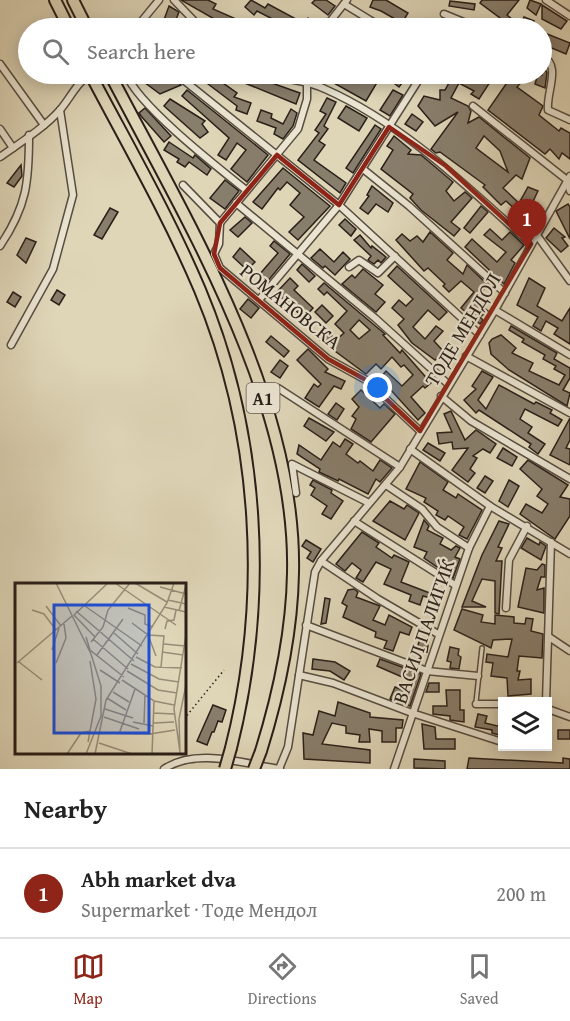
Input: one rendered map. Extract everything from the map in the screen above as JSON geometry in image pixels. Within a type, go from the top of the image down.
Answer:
[{"type":"highway","points":[[55,0],[64,18]]},
{"type":"highway","points":[[73,0],[82,18]]},
{"type":"highway","name":"A1","points":[[97,84],[170,226],[200,290],[219,341],[234,397],[250,487],[254,562],[251,624],[239,714],[225,769]]},
{"type":"highway","name":"A1","points":[[115,84],[222,292],[244,342],[277,445],[290,518],[293,571],[284,666],[254,769]]},
{"type":"street","points":[[144,18],[159,0]]},
{"type":"street","points":[[174,0],[191,18]]},
{"type":"street","points":[[546,0],[570,16]]},
{"type":"street","points":[[332,18],[345,2],[368,18]]},
{"type":"street","points":[[444,14],[454,18]]},
{"type":"street","points":[[0,64],[44,125]]},
{"type":"street","points":[[0,157],[44,125],[60,110],[78,84]]},
{"type":"street","points":[[132,84],[139,94],[164,119],[246,190]]},
{"type":"street","points":[[189,84],[339,205],[480,335]]},
{"type":"street","points":[[183,185],[220,223],[289,142],[303,116],[307,99],[307,84]]},
{"type":"street","points":[[309,84],[346,100],[446,166],[531,244]]},
{"type":"street","points":[[259,300],[339,205],[416,84]]},
{"type":"street","points":[[550,84],[548,110],[570,120]]},
{"type":"street","points":[[473,106],[569,179],[570,191]]},
{"type":"street","points":[[11,345],[53,269],[73,195],[60,110]]},
{"type":"street","points":[[0,129],[13,148]]},
{"type":"street","points":[[0,246],[25,199],[28,186],[29,135]]},
{"type":"street","points":[[363,169],[409,206],[505,293]]},
{"type":"street","name":"ТОДЕ МЕНДОЛ","points":[[279,769],[288,747],[315,572],[321,561],[400,466],[495,310],[569,179]]},
{"type":"street","points":[[236,203],[299,253],[448,384]]},
{"type":"street","name":"РОМАНОВСКА","points":[[220,223],[215,261],[219,268],[328,359],[366,380],[420,431]]},
{"type":"street","points":[[536,234],[570,281]]},
{"type":"street","points":[[349,267],[359,260],[378,273],[395,256]]},
{"type":"street","points":[[495,310],[570,354]]},
{"type":"street","points":[[466,356],[570,412]]},
{"type":"street","points":[[278,388],[400,466]]},
{"type":"street","points":[[441,396],[471,421],[570,479]]},
{"type":"street","points":[[410,449],[490,506],[527,526],[570,554]]},
{"type":"street","points":[[296,493],[292,464],[369,503]]},
{"type":"street","points":[[386,485],[422,509],[437,527],[469,548]]},
{"type":"street","name":"ВАСИЛ ПАЛИГИЌ","points":[[394,769],[455,585],[469,548],[490,506]]},
{"type":"street","points":[[354,520],[455,585]]},
{"type":"street","points":[[506,608],[509,560],[527,526]]},
{"type":"street","points":[[546,697],[551,542]]},
{"type":"street","points":[[321,561],[378,599],[438,634]]},
{"type":"street","points":[[306,625],[427,671],[478,676]]},
{"type":"street","points":[[549,637],[570,651]]},
{"type":"street","points":[[299,675],[333,682],[412,713],[498,741]]},
{"type":"street","points":[[476,704],[498,704]]},
{"type":"street","points":[[552,710],[570,717]]},
{"type":"street","points":[[164,769],[174,763],[194,758],[279,769]]},
{"type":"lane","points":[[476,704],[482,648]]},
{"type":"path","points":[[186,717],[224,670]]},
{"type":"highlighted area","points":[[389,127],[446,166],[531,244],[420,431],[366,380],[328,359],[220,268],[214,254],[220,223],[277,155],[339,205]]},
{"type":"building","points":[[181,0],[208,0],[216,4],[213,9],[234,18],[212,18]]},
{"type":"building","points":[[251,0],[265,8],[268,4],[294,18],[271,18],[257,11],[254,15],[245,7]]},
{"type":"building","points":[[315,0],[326,0],[335,6],[328,15],[312,3]]},
{"type":"building","points":[[373,0],[386,0],[408,13],[405,18],[393,18],[370,7]]},
{"type":"building","points":[[482,0],[519,0],[507,15],[511,18],[500,18],[480,3]]},
{"type":"building","points":[[530,0],[541,4],[536,15],[527,8]]},
{"type":"building","points":[[450,1],[475,4],[474,10],[449,6]]},
{"type":"building","points":[[542,5],[567,21],[561,29],[552,24],[552,18],[542,18]]},
{"type":"building","points":[[169,6],[179,12],[177,18],[165,18]]},
{"type":"building","points":[[552,36],[570,43],[566,54],[552,48]]},
{"type":"building","points":[[147,84],[181,85],[160,94]]},
{"type":"building","points":[[208,84],[224,84],[237,93],[234,97],[251,103],[247,114],[236,110],[237,106]]},
{"type":"building","points":[[247,84],[274,84],[300,93],[296,104]]},
{"type":"building","points":[[336,84],[376,84],[366,101]]},
{"type":"building","points":[[448,84],[458,84],[451,98],[468,106],[471,111],[468,123],[479,117],[530,158],[522,179],[516,175],[503,188],[519,203],[528,187],[538,191],[529,210],[517,211],[506,201],[501,205],[483,187],[485,185],[440,152],[436,153],[431,149],[458,112],[435,126],[418,106],[424,96],[440,100],[440,90],[445,90]],"holes":[[[484,136],[500,151],[508,172],[476,148]]]},
{"type":"building","points":[[461,84],[489,84],[479,99],[471,94],[474,91]]},
{"type":"building","points":[[506,84],[520,84],[517,87],[543,106],[539,115],[559,131],[561,128],[570,133],[570,159],[562,153],[559,159],[550,149],[545,154],[488,110]]},
{"type":"building","points":[[187,90],[268,155],[247,182],[231,169],[246,150],[237,143],[226,160],[218,155],[229,138],[182,96]]},
{"type":"building","points":[[393,90],[403,95],[390,116],[380,110]]},
{"type":"building","points":[[327,98],[336,102],[324,126],[328,129],[319,141],[325,145],[314,160],[346,183],[340,193],[298,160],[319,133],[315,130],[326,114],[320,111]]},
{"type":"building","points":[[170,99],[205,121],[202,124],[208,132],[200,138],[164,106]]},
{"type":"building","points":[[346,106],[367,118],[359,131],[338,118]]},
{"type":"building","points":[[145,108],[171,136],[164,142],[139,113]]},
{"type":"building","points":[[291,109],[297,113],[293,126],[283,139],[274,134],[276,128],[257,121],[261,110],[272,114],[271,118],[283,124]]},
{"type":"building","points":[[412,114],[423,122],[416,131],[405,124]]},
{"type":"building","points":[[375,125],[381,129],[353,173],[346,168]]},
{"type":"building","points":[[394,136],[411,150],[408,154],[421,155],[453,182],[446,191],[454,201],[465,192],[472,198],[451,222],[460,229],[454,236],[421,210],[410,198],[413,194],[381,169],[393,150],[387,146]]},
{"type":"building","points":[[169,142],[193,158],[195,155],[211,169],[207,175],[189,162],[185,167],[177,162],[179,159],[164,150]]},
{"type":"building","points":[[21,165],[22,176],[14,187],[7,183]]},
{"type":"building","points":[[283,168],[330,206],[298,240],[289,232],[304,217],[290,205],[300,193],[287,182],[280,190],[278,188],[262,209],[253,202]]},
{"type":"building","points":[[225,180],[239,191],[225,209],[210,198]]},
{"type":"building","points":[[372,186],[393,203],[388,212],[376,204],[368,214],[360,208],[369,196],[367,195]]},
{"type":"building","points":[[568,204],[570,207],[570,239],[556,211]]},
{"type":"building","points":[[481,206],[488,212],[470,233],[464,228]]},
{"type":"building","points":[[110,208],[118,212],[102,239],[94,235]]},
{"type":"building","points":[[245,217],[252,223],[238,237],[230,230]]},
{"type":"building","points":[[345,219],[356,229],[351,236],[339,225]]},
{"type":"building","points":[[554,228],[565,237],[562,238],[568,246],[561,252],[546,238]]},
{"type":"building","points":[[490,229],[502,240],[510,232],[524,245],[511,260],[515,263],[504,284],[465,247],[472,239],[497,262],[506,252],[484,235]]},
{"type":"building","points":[[430,232],[453,253],[447,260],[463,274],[467,265],[488,285],[474,300],[488,311],[480,317],[483,320],[480,324],[461,308],[474,292],[461,281],[449,292],[443,286],[445,284],[428,268],[424,271],[396,240],[402,234],[410,241],[417,236],[423,242]]},
{"type":"building","points":[[360,235],[371,248],[372,246],[386,257],[381,263],[378,260],[374,264],[368,260],[371,256],[354,240]]},
{"type":"building","points":[[26,238],[36,242],[26,263],[17,255]]},
{"type":"building","points":[[274,241],[290,254],[267,282],[259,275],[278,253],[270,246]]},
{"type":"building","points":[[240,248],[255,262],[247,270],[233,257]]},
{"type":"building","points":[[320,249],[334,262],[343,252],[350,259],[335,275],[311,258]]},
{"type":"building","points":[[302,264],[315,276],[309,282],[297,270]]},
{"type":"building","points":[[397,266],[447,312],[439,320],[428,310],[413,327],[425,339],[436,326],[443,331],[434,341],[444,352],[435,360],[412,343],[398,325],[404,319],[392,308],[399,300],[406,306],[413,299],[388,276]]},
{"type":"building","points":[[363,269],[383,285],[375,294],[385,302],[376,312],[342,284],[352,275],[355,278]]},
{"type":"building","points":[[290,278],[298,286],[294,290],[313,308],[304,318],[276,293]]},
{"type":"building","points":[[529,278],[545,288],[537,306],[562,321],[570,308],[570,344],[554,334],[558,328],[546,321],[541,331],[533,326],[538,317],[517,305]]},
{"type":"building","points":[[324,283],[385,334],[383,335],[400,353],[402,350],[431,383],[425,388],[423,386],[411,397],[425,413],[418,420],[380,378],[386,371],[402,386],[413,375],[404,365],[401,367],[392,357],[381,369],[376,364],[366,374],[320,340],[328,332],[336,340],[344,333],[335,324],[347,311],[327,292],[324,295],[318,289]],"holes":[[[359,320],[370,330],[359,339],[350,330]]]},
{"type":"building","points":[[57,290],[65,295],[59,305],[51,300]]},
{"type":"building","points":[[13,292],[21,297],[15,307],[7,302]]},
{"type":"building","points":[[248,299],[259,308],[251,318],[240,309]]},
{"type":"building","points":[[322,305],[333,316],[326,323],[315,312]]},
{"type":"building","points":[[511,326],[557,353],[554,359],[570,368],[570,378],[563,390],[570,393],[567,406],[509,370],[491,354],[489,343],[501,335],[516,348],[512,353],[533,363],[529,371],[559,385],[565,375],[554,369],[556,366],[543,359],[545,355],[522,342],[524,339],[509,330]]},
{"type":"building","points":[[271,336],[289,351],[284,357],[266,342]]},
{"type":"building","points":[[308,349],[328,369],[325,372],[345,381],[341,389],[334,386],[319,407],[305,398],[314,384],[318,387],[321,384],[297,360]]},
{"type":"building","points":[[280,360],[288,366],[280,378],[271,372]]},
{"type":"building","points":[[482,371],[493,377],[478,400],[486,409],[499,385],[534,404],[536,402],[552,410],[550,413],[562,420],[558,426],[525,409],[520,419],[532,427],[528,433],[545,444],[538,454],[529,447],[531,444],[479,410],[476,413],[464,400],[476,389],[472,386]]},
{"type":"building","points":[[361,390],[380,408],[384,404],[395,414],[371,442],[351,429],[356,419],[352,416],[359,407],[352,399]]},
{"type":"building","points":[[336,403],[344,409],[337,420],[328,414]]},
{"type":"building","points":[[451,411],[465,440],[476,430],[496,444],[490,453],[483,449],[473,456],[477,458],[470,469],[475,473],[468,482],[452,470],[468,448],[453,449],[452,442],[439,444],[437,433],[452,432],[444,414]]},
{"type":"building","points":[[309,418],[334,432],[326,441],[304,426]]},
{"type":"building","points":[[570,418],[570,440],[566,448],[570,449],[570,465],[550,455]]},
{"type":"building","points":[[345,439],[353,444],[346,454],[358,463],[360,461],[373,471],[380,460],[392,468],[380,482],[376,479],[368,494],[339,479],[338,481],[319,472],[320,469],[297,454],[299,445],[321,460],[333,442],[340,447]]},
{"type":"building","points":[[428,443],[445,453],[440,461],[423,450]]},
{"type":"building","points":[[503,448],[517,457],[512,466],[497,458]]},
{"type":"building","points":[[528,460],[568,485],[560,497],[570,499],[570,516],[555,539],[520,514],[526,504],[542,513],[548,504],[537,496],[542,489],[520,469]]},
{"type":"building","points":[[420,462],[448,482],[443,490],[456,498],[458,494],[482,510],[467,539],[459,535],[464,527],[448,516],[445,520],[436,515],[438,511],[424,502],[426,498],[406,489]]},
{"type":"building","points":[[485,476],[493,481],[485,493],[477,488]]},
{"type":"building","points":[[313,480],[332,490],[331,493],[343,501],[331,519],[322,514],[327,506],[311,495],[315,488],[310,485]]},
{"type":"building","points":[[509,480],[519,486],[508,507],[499,501]]},
{"type":"building","points":[[390,501],[404,509],[407,505],[419,513],[405,540],[373,521]]},
{"type":"building","points":[[424,520],[429,526],[427,530],[443,538],[440,544],[451,550],[456,546],[460,548],[455,557],[460,559],[453,578],[424,558],[427,552],[414,547]]},
{"type":"building","points":[[499,521],[509,524],[498,547],[502,548],[496,561],[502,561],[499,614],[495,613],[495,581],[482,579],[472,601],[486,607],[462,607],[482,555]]},
{"type":"building","points":[[362,532],[379,543],[376,547],[392,558],[394,555],[409,562],[401,582],[435,595],[434,599],[423,596],[420,605],[409,601],[411,595],[384,584],[391,569],[376,562],[363,582],[356,578],[361,570],[352,563],[345,571],[336,564]]},
{"type":"building","points":[[527,538],[546,546],[541,560],[521,548]]},
{"type":"building","points":[[306,540],[321,549],[313,562],[307,558],[311,552],[302,546]]},
{"type":"building","points":[[542,564],[545,565],[545,577],[541,577],[537,590],[544,588],[544,613],[518,607],[526,568],[537,570]]},
{"type":"building","points":[[354,589],[358,592],[356,597],[380,606],[373,620],[385,625],[389,615],[412,627],[409,635],[400,632],[393,651],[384,648],[387,641],[375,637],[376,632],[343,617],[347,606],[342,603],[348,590]]},
{"type":"building","points":[[325,598],[330,599],[326,623],[321,624]]},
{"type":"building","points":[[462,609],[483,615],[481,622],[495,624],[495,615],[514,617],[514,623],[525,624],[526,618],[533,619],[531,631],[543,634],[542,658],[519,656],[517,671],[520,671],[518,680],[531,679],[531,694],[508,696],[507,678],[491,676],[493,663],[486,662],[487,654],[508,657],[512,639],[493,640],[491,648],[454,630]]},
{"type":"building","points":[[420,637],[429,639],[427,652],[417,650]]},
{"type":"building","points":[[450,647],[459,649],[458,655],[461,657],[459,669],[450,668],[451,662],[447,661]]},
{"type":"building","points":[[313,659],[335,662],[350,671],[344,680],[330,671],[312,669]]},
{"type":"building","points":[[380,659],[421,674],[410,706],[390,699],[395,687],[405,691],[409,680],[377,666]]},
{"type":"building","points":[[429,683],[439,683],[439,692],[426,692]]},
{"type":"building","points":[[446,690],[460,690],[460,710],[464,710],[464,722],[450,720],[450,716],[433,714],[433,706],[447,706]]},
{"type":"building","points":[[338,702],[370,713],[370,717],[403,720],[402,728],[396,728],[396,742],[382,742],[382,731],[369,729],[370,742],[359,742],[360,735],[346,733],[346,726],[332,723],[322,744],[370,750],[370,763],[304,759],[303,733],[313,735],[319,711],[335,716]]},
{"type":"building","points":[[213,705],[226,710],[222,722],[218,721],[207,745],[197,741]]},
{"type":"building","points":[[478,714],[487,716],[485,723],[498,726],[498,735],[492,733],[492,730],[475,727]]},
{"type":"building","points":[[422,724],[435,727],[436,739],[455,739],[455,749],[424,749]]},
{"type":"building","points":[[558,730],[570,730],[570,739],[558,739]]},
{"type":"building","points":[[469,758],[563,763],[563,758],[570,759],[570,769],[467,769]]},
{"type":"building","points":[[414,759],[445,761],[445,769],[414,768]]},
{"type":"place","name":"Abh market dva","points":[[527,249]]}]
